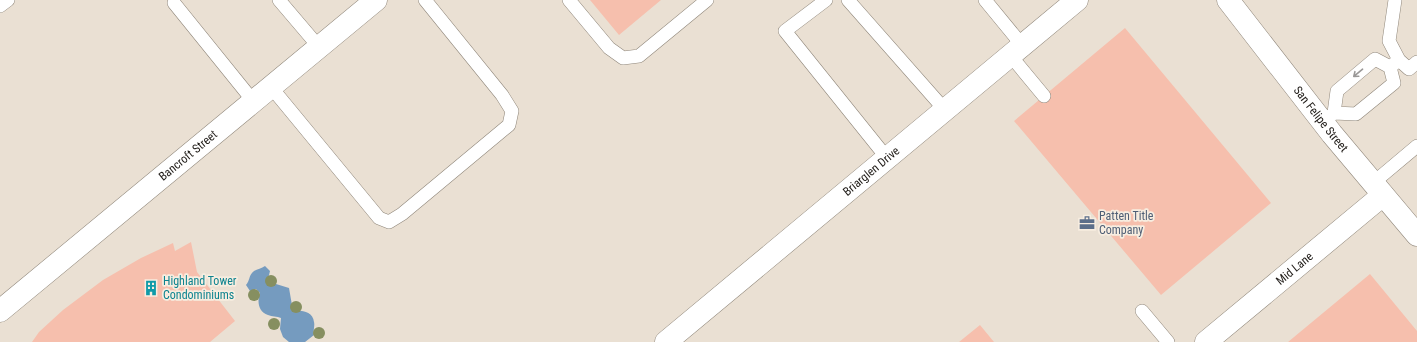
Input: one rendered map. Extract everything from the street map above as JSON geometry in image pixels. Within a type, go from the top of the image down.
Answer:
[{"type":"street","name":"Bancroft Street","points":[[0,311],[376,0]]},
{"type":"street","name":"San Felipe Street","points":[[1228,0],[1328,118],[1378,189],[1417,235]]},
{"type":"street","name":"Briarglen Drive","points":[[666,342],[945,110],[1073,1]]},
{"type":"street","name":"Mid Lane","points":[[1206,342],[1378,189]]},
{"type":"lane","points":[[0,6],[8,0]]},
{"type":"lane","points":[[279,0],[319,47]]},
{"type":"lane","points":[[271,87],[379,218],[389,222],[402,214],[497,137],[509,125],[512,111],[502,95],[425,0]]},
{"type":"lane","points":[[569,0],[609,48],[623,58],[639,56],[707,0]]},
{"type":"lane","points":[[826,0],[785,31],[887,158]]},
{"type":"lane","points":[[848,0],[945,110]]},
{"type":"lane","points":[[985,0],[1044,96]]},
{"type":"lane","points":[[1396,0],[1389,41],[1394,63],[1394,83],[1356,114],[1328,118],[1336,91],[1375,59],[1394,63],[1413,65]]},
{"type":"lane","points":[[174,3],[254,102]]},
{"type":"lane","points":[[1378,189],[1417,146]]},
{"type":"lane","points":[[1142,311],[1168,342]]},
{"type":"water","points":[[265,266],[270,271],[268,279],[276,284],[289,288],[293,311],[309,313],[313,318],[314,335],[305,342],[289,342],[283,337],[280,329],[281,318],[265,314],[259,306],[260,293],[256,289],[250,291],[246,285],[253,272]]},
{"type":"building","points":[[590,0],[661,0],[619,35]]},
{"type":"building","points":[[1125,28],[1271,203],[1161,295],[1014,121]]},
{"type":"building","name":"Highland Tower Condominiums","points":[[191,242],[197,272],[235,321],[210,342],[32,342],[39,332],[63,310],[103,280],[141,258],[173,243],[175,251]]},
{"type":"building","points":[[1370,274],[1417,331],[1417,342],[1288,342]]},
{"type":"building","points":[[980,325],[994,342],[959,342]]},
{"type":"place","name":"Patten Title Company","points":[[1087,223]]},
{"type":"place","name":"Highland Tower Condominiums","points":[[151,288]]}]
